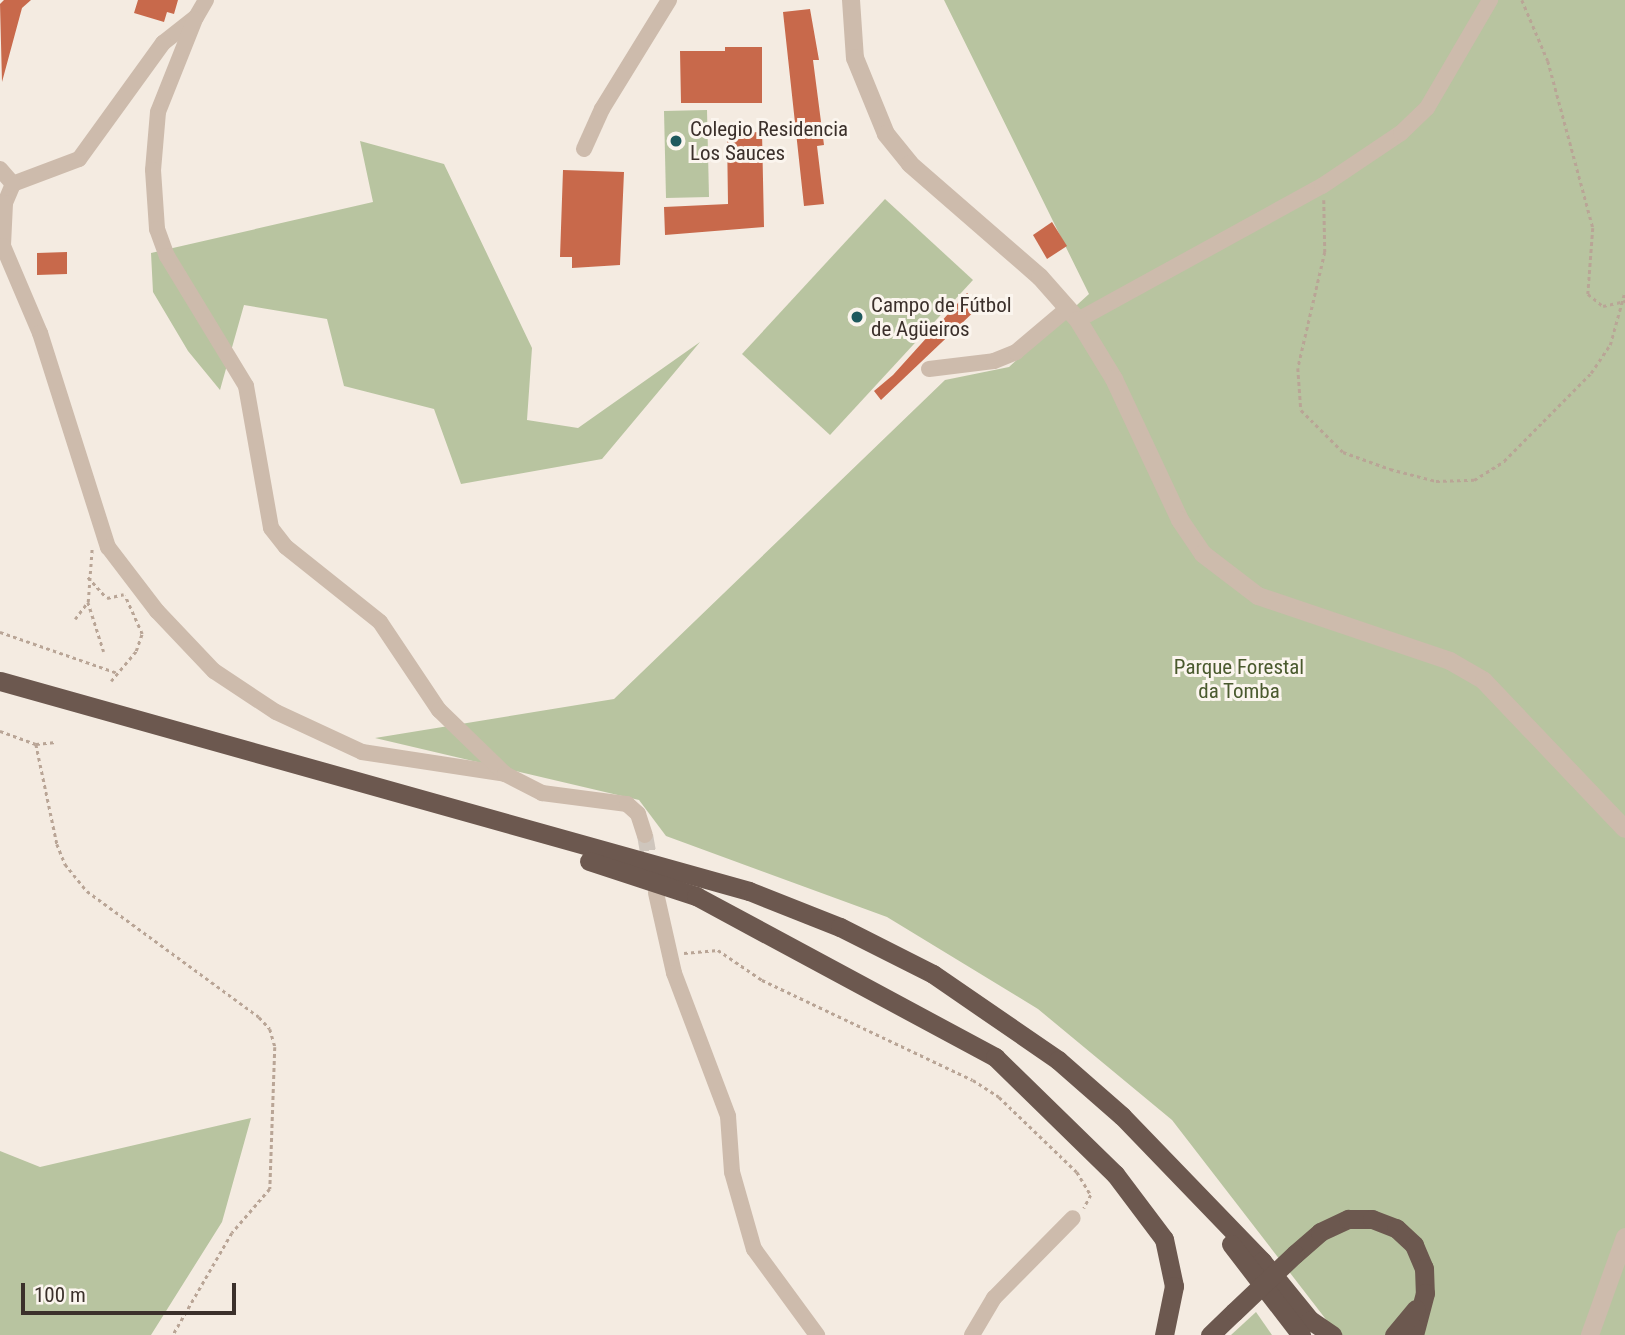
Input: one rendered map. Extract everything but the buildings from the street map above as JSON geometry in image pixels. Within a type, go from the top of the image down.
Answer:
[{"type":"highway","points":[[0,681],[750,891],[840,927],[933,974],[1002,1018],[1122,1115],[1262,1261],[1310,1320],[1332,1335]]},
{"type":"highway","points":[[400,795],[461,824],[679,888],[995,1057],[1115,1174],[1164,1239],[1174,1286],[1164,1335]]},
{"type":"highway","points":[[1168,1163],[1301,1335]]},
{"type":"highway","points":[[1210,1335],[1294,1254],[1329,1227],[1348,1219],[1372,1219],[1396,1228],[1414,1245],[1424,1268],[1425,1293],[1414,1335]]},
{"type":"highway","points":[[1394,1335],[1407,1325],[1425,1293]]},
{"type":"street","points":[[206,0],[196,17],[158,111],[153,170],[157,229],[173,267],[246,386],[271,528],[286,547],[380,622],[439,710],[505,774],[542,793],[627,804],[638,814],[645,835]]},
{"type":"street","points":[[584,149],[602,109],[669,0]]},
{"type":"street","points":[[851,0],[855,58],[886,134],[920,174],[1040,277],[1073,314],[1114,379],[1180,520],[1203,554],[1258,596],[1450,661],[1484,681],[1625,829]]},
{"type":"street","points":[[929,369],[994,361],[1016,352],[1073,314],[1322,187],[1401,133],[1427,108],[1490,0]]},
{"type":"street","points":[[13,184],[79,159],[163,43],[196,17]]},
{"type":"street","points":[[0,169],[13,184]]},
{"type":"street","points":[[13,184],[3,213],[4,246],[40,333],[108,547],[157,611],[214,671],[276,712],[362,752],[505,774]]},
{"type":"street","points":[[656,893],[671,958],[728,1116],[732,1172],[754,1249],[817,1335]]},
{"type":"street","points":[[972,1335],[994,1298],[1073,1218]]},
{"type":"street","points":[[1590,1335],[1625,1237]]},
{"type":"path","points":[[1522,0],[1548,61],[1593,228],[1588,294],[1603,306],[1625,301]]},
{"type":"path","points":[[1322,187],[1325,252],[1298,368],[1301,410],[1343,452],[1436,481],[1474,480],[1504,461],[1591,373],[1611,345],[1625,291]]},
{"type":"path","points":[[102,526],[89,555],[88,602],[104,652]]},
{"type":"path","points":[[88,577],[107,598],[124,594]]},
{"type":"path","points":[[111,681],[136,651],[142,634],[120,588]]},
{"type":"path","points":[[75,619],[88,602]]},
{"type":"path","points":[[0,632],[118,673]]},
{"type":"path","points":[[0,731],[36,744],[56,742]]},
{"type":"path","points":[[36,744],[57,844],[65,864],[87,891],[259,1017],[270,1029],[275,1047],[270,1189],[232,1233],[173,1335]]},
{"type":"path","points":[[671,958],[693,950],[719,950],[762,980],[981,1086],[1030,1125],[1087,1184],[1089,1202],[1073,1218]]},
{"type":"green space","name":"Parque Forestal da Tomba","points":[[944,0],[1625,0],[1625,1335],[1338,1335],[1172,1120],[1038,1009],[887,917],[666,836],[639,800],[375,738],[614,699],[945,380],[1009,367],[1089,294]]},
{"type":"green space","points":[[707,110],[709,197],[666,198],[664,111]]},
{"type":"green space","points":[[360,141],[444,164],[532,348],[527,420],[578,428],[700,342],[602,459],[461,484],[434,409],[344,386],[327,319],[244,305],[220,390],[188,351],[153,292],[151,253],[373,202]]},
{"type":"green space","name":"Campo de Fútbol de Agüeiros","points":[[885,199],[973,280],[830,435],[742,354]]},
{"type":"green space","points":[[251,1118],[222,1222],[151,1335],[0,1335],[0,1151],[40,1167]]},
{"type":"green space","points":[[1256,1312],[1272,1335],[1231,1335]]},
{"type":"tunnel","points":[[645,835],[652,873]]},
{"type":"place","name":"Colegio Residencia Los Sauces","points":[[676,141]]},
{"type":"place","name":"Campo de Fútbol de Agüeiros","points":[[857,317]]}]
